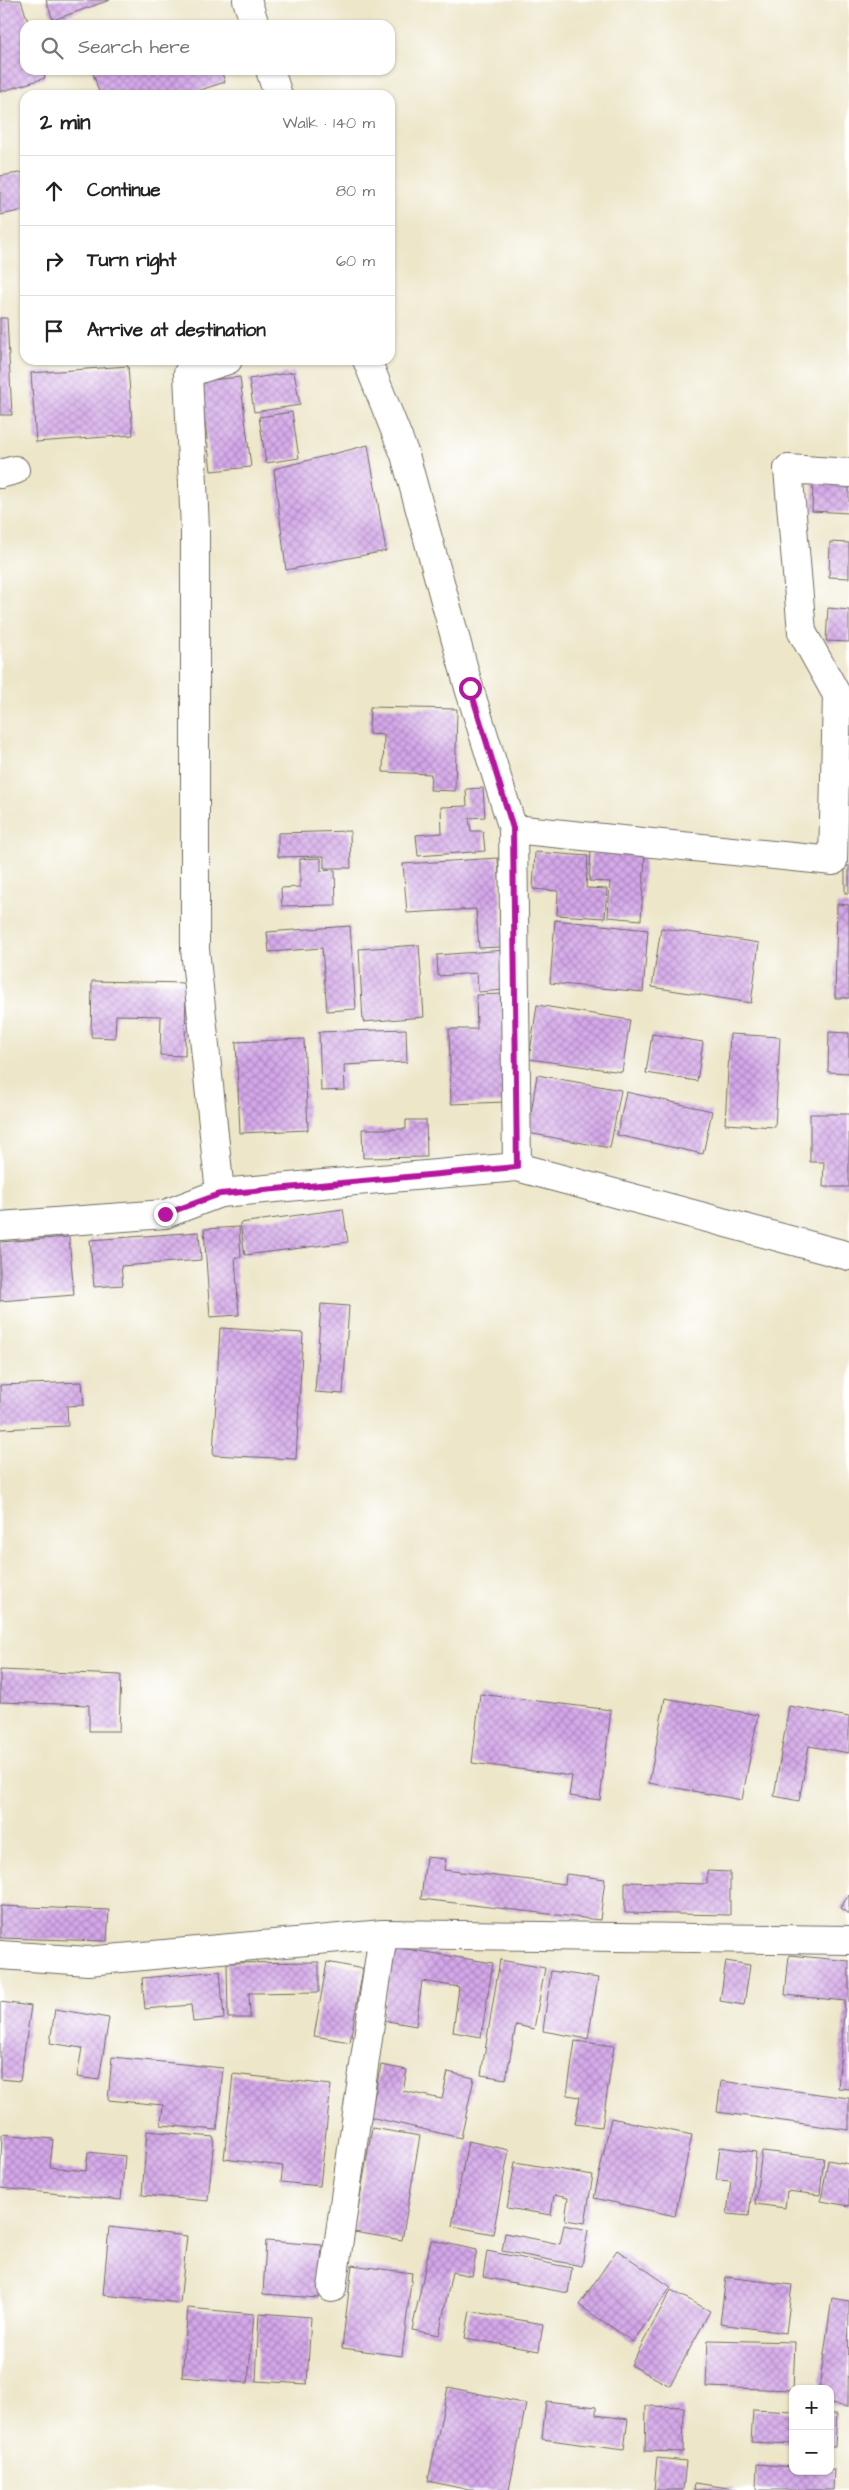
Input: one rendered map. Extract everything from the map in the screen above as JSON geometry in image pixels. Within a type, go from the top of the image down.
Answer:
[{"type":"street","points":[[247,0],[253,20]]},
{"type":"street","points":[[272,75],[276,90]]},
{"type":"street","points":[[214,365],[188,374],[195,529],[194,949],[220,1194]]},
{"type":"street","points":[[368,365],[404,455],[470,688],[513,828],[517,1167]]},
{"type":"street","points":[[513,828],[833,861],[837,695],[802,632],[788,469],[849,473]]},
{"type":"street","points":[[0,1226],[165,1214],[220,1194],[517,1167],[849,1256]]},
{"type":"street","points":[[0,1955],[88,1961],[383,1934],[849,1940]]},
{"type":"street","points":[[332,2288],[383,1934]]},
{"type":"building","points":[[0,0],[21,0],[27,20],[20,20],[20,75],[44,75],[45,78],[0,92]]},
{"type":"building","points":[[46,0],[110,0],[53,20]]},
{"type":"building","points":[[94,75],[223,75],[225,82],[200,90],[98,90]]},
{"type":"building","points":[[20,173],[20,211],[0,215],[0,176]]},
{"type":"building","points":[[0,318],[7,318],[12,415],[0,415]]},
{"type":"building","points":[[128,366],[133,435],[36,442],[31,373]]},
{"type":"building","points":[[294,372],[300,405],[254,412],[249,379]]},
{"type":"building","points":[[240,377],[251,467],[211,471],[200,381]]},
{"type":"building","points":[[292,412],[299,458],[266,463],[259,417]]},
{"type":"building","points":[[368,445],[386,551],[286,570],[274,469]]},
{"type":"building","points":[[813,482],[849,484],[849,513],[812,511]]},
{"type":"building","points":[[830,542],[849,543],[849,578],[829,577]]},
{"type":"building","points":[[828,608],[849,610],[849,642],[826,641]]},
{"type":"building","points":[[370,707],[457,709],[455,791],[430,790],[431,774],[383,772],[384,735],[369,734]]},
{"type":"building","points":[[483,788],[485,817],[469,818],[471,831],[483,831],[485,851],[418,856],[416,835],[442,833],[441,807],[467,806],[466,789]]},
{"type":"building","points":[[350,831],[351,868],[324,868],[324,856],[278,857],[278,833]]},
{"type":"building","points":[[591,851],[645,855],[641,920],[608,917],[610,882],[589,881]]},
{"type":"building","points":[[535,852],[588,856],[586,888],[607,889],[605,918],[557,915],[558,891],[533,889]]},
{"type":"building","points":[[321,858],[321,871],[335,870],[336,905],[282,906],[281,888],[300,887],[300,859]]},
{"type":"building","points":[[498,858],[503,947],[479,948],[476,909],[407,913],[403,864]]},
{"type":"building","points":[[845,866],[849,866],[849,893],[845,893]]},
{"type":"building","points":[[837,904],[849,905],[849,998],[835,998]]},
{"type":"building","points":[[555,920],[648,930],[643,992],[550,983]]},
{"type":"building","points":[[350,926],[356,1009],[327,1011],[322,948],[269,952],[267,932]]},
{"type":"building","points":[[661,928],[759,943],[751,1003],[652,987]]},
{"type":"building","points":[[419,945],[424,1017],[363,1022],[359,949]]},
{"type":"building","points":[[505,950],[506,990],[478,992],[477,973],[438,976],[437,955]]},
{"type":"building","points":[[92,981],[186,983],[185,1056],[160,1055],[161,1016],[116,1015],[115,1038],[91,1037]]},
{"type":"building","points":[[503,994],[506,1102],[451,1104],[449,1029],[477,1029],[476,995]]},
{"type":"building","points":[[537,1005],[630,1020],[622,1072],[529,1059]]},
{"type":"building","points":[[406,1029],[407,1062],[344,1065],[345,1090],[321,1091],[319,1032]]},
{"type":"building","points":[[829,1032],[849,1033],[849,1073],[828,1072]]},
{"type":"building","points":[[652,1034],[703,1042],[697,1081],[646,1073]]},
{"type":"building","points":[[730,1034],[780,1037],[775,1127],[725,1124]]},
{"type":"building","points":[[304,1039],[308,1130],[240,1133],[236,1042]]},
{"type":"building","points":[[537,1075],[621,1090],[610,1148],[528,1133]]},
{"type":"building","points":[[626,1092],[712,1111],[703,1154],[617,1135]]},
{"type":"building","points":[[810,1114],[849,1114],[849,1187],[823,1187],[824,1162],[810,1162]]},
{"type":"building","points":[[406,1120],[426,1120],[427,1157],[363,1158],[362,1129],[406,1129]]},
{"type":"building","points":[[343,1209],[348,1242],[245,1255],[240,1223]]},
{"type":"building","points":[[239,1227],[241,1257],[235,1257],[239,1315],[210,1317],[204,1229]]},
{"type":"building","points":[[199,1232],[201,1260],[121,1266],[123,1285],[94,1287],[90,1240]]},
{"type":"building","points":[[69,1237],[74,1295],[0,1301],[0,1242]]},
{"type":"building","points":[[321,1304],[349,1306],[343,1394],[315,1392]]},
{"type":"building","points":[[220,1328],[303,1333],[296,1459],[213,1455]]},
{"type":"building","points":[[82,1382],[84,1405],[67,1406],[68,1426],[0,1429],[0,1385]]},
{"type":"building","points":[[0,1670],[121,1675],[119,1731],[89,1731],[89,1705],[0,1702]]},
{"type":"building","points":[[480,1694],[611,1710],[600,1800],[569,1796],[572,1776],[472,1763]]},
{"type":"building","points":[[665,1698],[758,1715],[742,1800],[649,1783]]},
{"type":"building","points":[[789,1706],[849,1717],[849,1753],[809,1746],[799,1801],[774,1796]]},
{"type":"building","points":[[426,1857],[446,1859],[444,1870],[565,1884],[566,1874],[605,1879],[600,1920],[421,1899]]},
{"type":"building","points":[[707,1871],[730,1872],[730,1915],[625,1913],[625,1882],[707,1884]]},
{"type":"building","points":[[849,1895],[849,1914],[840,1908]]},
{"type":"building","points":[[0,1906],[109,1910],[107,1941],[0,1938]]},
{"type":"building","points":[[393,1947],[493,1963],[481,2037],[453,2032],[459,1987],[422,1981],[416,2026],[382,2020]]},
{"type":"building","points":[[789,1955],[849,1961],[849,2089],[838,2088],[845,2001],[785,1995]]},
{"type":"building","points":[[500,1960],[545,1968],[534,2029],[516,2025],[506,2079],[481,2075]]},
{"type":"building","points":[[726,1961],[750,1965],[744,2005],[720,2001]]},
{"type":"building","points":[[319,1962],[319,1992],[249,1993],[250,2018],[228,2018],[227,1963]]},
{"type":"building","points":[[327,1962],[363,1969],[350,2042],[314,2036]]},
{"type":"building","points":[[220,1971],[224,2019],[193,2022],[191,2005],[145,2009],[142,1978]]},
{"type":"building","points":[[551,1971],[598,1978],[588,2039],[543,2031]]},
{"type":"building","points":[[0,2002],[31,2006],[20,2081],[0,2079]]},
{"type":"building","points":[[55,2009],[109,2018],[99,2080],[77,2077],[82,2048],[50,2043]]},
{"type":"building","points":[[575,2041],[614,2046],[602,2127],[575,2124],[580,2097],[567,2095]]},
{"type":"building","points":[[112,2057],[223,2068],[217,2130],[161,2125],[163,2105],[108,2100]]},
{"type":"building","points":[[381,2065],[407,2070],[403,2091],[442,2099],[448,2072],[474,2078],[461,2138],[370,2117]]},
{"type":"building","points":[[233,2074],[331,2085],[320,2186],[281,2182],[283,2166],[224,2159]]},
{"type":"building","points":[[721,2081],[849,2098],[849,2130],[717,2112]]},
{"type":"building","points":[[611,2118],[692,2135],[675,2216],[594,2198]]},
{"type":"building","points":[[372,2128],[420,2136],[402,2240],[354,2232]]},
{"type":"building","points":[[147,2131],[214,2137],[208,2201],[142,2195]]},
{"type":"building","points":[[2,2134],[53,2139],[50,2167],[86,2171],[88,2152],[125,2156],[121,2200],[0,2188]]},
{"type":"building","points":[[468,2141],[509,2150],[493,2234],[452,2226]]},
{"type":"building","points":[[720,2147],[756,2152],[749,2216],[727,2214],[731,2181],[716,2180]]},
{"type":"building","points":[[762,2151],[824,2158],[820,2195],[787,2191],[785,2208],[755,2204]]},
{"type":"building","points":[[828,2160],[849,2164],[849,2206],[821,2201]]},
{"type":"building","points":[[515,2162],[593,2175],[585,2223],[565,2220],[568,2198],[554,2195],[551,2215],[507,2208]]},
{"type":"building","points":[[564,2225],[588,2230],[582,2266],[502,2251],[505,2233],[560,2244]]},
{"type":"building","points":[[109,2227],[187,2236],[180,2303],[103,2295]]},
{"type":"building","points":[[431,2240],[477,2250],[472,2276],[452,2272],[439,2335],[412,2330]]},
{"type":"building","points":[[266,2241],[322,2245],[319,2298],[263,2294]]},
{"type":"building","points":[[617,2250],[671,2287],[633,2342],[579,2305]]},
{"type":"building","points":[[487,2251],[572,2268],[568,2293],[483,2277]]},
{"type":"building","points":[[352,2265],[412,2273],[402,2356],[342,2348]]},
{"type":"building","points":[[726,2277],[792,2285],[786,2333],[720,2324]]},
{"type":"building","points":[[671,2290],[710,2311],[670,2386],[631,2365]]},
{"type":"building","points":[[832,2298],[849,2301],[848,2407],[834,2405],[834,2385],[820,2385]]},
{"type":"building","points":[[188,2308],[254,2314],[248,2383],[182,2377]]},
{"type":"building","points":[[470,2311],[543,2324],[539,2351],[465,2338]]},
{"type":"building","points":[[259,2313],[311,2317],[307,2384],[256,2381]]},
{"type":"building","points":[[708,2340],[795,2342],[793,2385],[789,2385],[789,2390],[706,2387]]},
{"type":"building","points":[[448,2387],[526,2404],[509,2490],[469,2490],[428,2481]]},
{"type":"building","points":[[546,2401],[596,2407],[596,2415],[628,2419],[624,2450],[542,2439]]},
{"type":"building","points":[[646,2406],[684,2407],[683,2452],[645,2451]]},
{"type":"building","points":[[753,2410],[789,2412],[789,2444],[751,2442]]},
{"type":"building","points":[[834,2414],[837,2414],[835,2446]]},
{"type":"building","points":[[657,2458],[686,2461],[683,2490],[654,2490]]},
{"type":"building","points":[[757,2464],[789,2467],[789,2475],[834,2475],[833,2490],[756,2490]]},
{"type":"building","points":[[695,2483],[735,2489],[735,2490],[694,2490]]},
{"type":"route","points":[[165,1214],[220,1194],[517,1167],[513,828],[470,688]]}]
